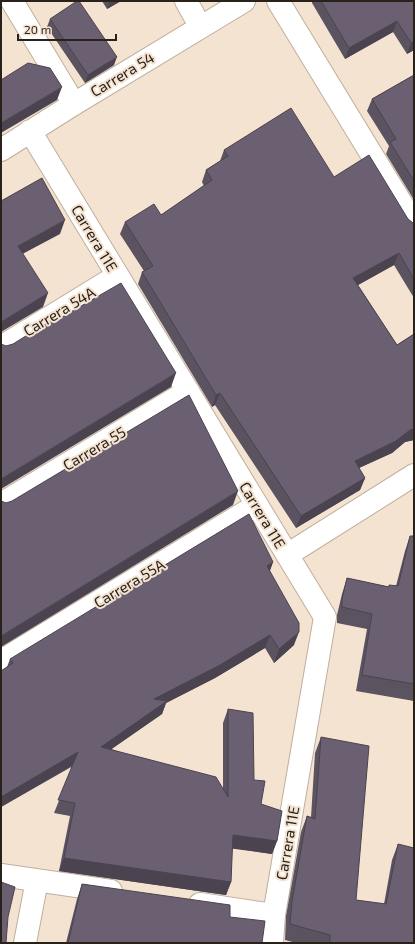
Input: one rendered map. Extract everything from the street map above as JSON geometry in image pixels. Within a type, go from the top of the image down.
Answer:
[{"type":"street","points":[[12,1],[74,104]]},
{"type":"street","points":[[186,1],[200,26]]},
{"type":"street","name":"Carrera 54","points":[[1,150],[200,26],[244,1]]},
{"type":"street","points":[[278,1],[414,224]]},
{"type":"street","name":"Carrera 11E","points":[[30,131],[325,617],[274,915],[272,943]]},
{"type":"street","name":"Carrera 54A","points":[[1,347],[118,276]]},
{"type":"street","name":"Carrera 55","points":[[1,504],[188,391]]},
{"type":"street","points":[[287,555],[414,475]]},
{"type":"street","name":"Carrera 55A","points":[[1,661],[257,505]]},
{"type":"street","points":[[1,875],[132,894]]},
{"type":"street","points":[[25,943],[38,880]]},
{"type":"street","points":[[180,901],[274,915]]},
{"type":"building","points":[[79,1],[117,57],[88,75],[50,19]]},
{"type":"building","points":[[321,1],[414,1],[414,41],[411,43],[397,21],[349,48]]},
{"type":"building","points":[[28,63],[50,68],[62,87],[1,123],[1,80]]},
{"type":"building","points":[[414,75],[414,181],[390,142],[396,139],[372,99]]},
{"type":"building","points":[[291,108],[334,177],[369,155],[408,219],[414,224],[414,279],[399,253],[353,278],[397,345],[414,334],[414,429],[410,430],[396,441],[355,461],[365,478],[301,516],[220,393],[216,395],[142,272],[153,266],[125,222],[154,204],[161,215],[212,180],[206,170],[228,156],[224,150]]},
{"type":"building","points":[[42,178],[65,220],[18,246],[48,293],[1,322],[1,201]]},
{"type":"building","points":[[121,283],[176,373],[1,479],[1,344],[6,346],[13,344],[61,314],[62,317]]},
{"type":"building","points":[[189,395],[238,491],[1,636],[1,501],[6,503],[12,501]]},
{"type":"building","points":[[249,514],[273,562],[267,566],[299,623],[299,632],[279,649],[270,635],[220,665],[154,699],[167,701],[101,747],[216,777],[228,797],[228,709],[253,713],[254,780],[265,781],[261,804],[282,811],[277,841],[233,835],[231,882],[64,858],[75,803],[58,800],[78,752],[1,797],[1,671],[13,663],[10,659]]},
{"type":"building","points":[[410,536],[414,536],[414,684],[362,675],[372,614],[342,607],[342,599],[347,578],[389,587],[389,585],[398,586]]},
{"type":"building","points":[[321,737],[369,746],[356,900],[386,904],[398,844],[414,848],[414,943],[330,943],[330,935],[290,924],[292,901],[307,816],[315,819]]},
{"type":"building","points":[[1,882],[15,887],[8,917],[6,943],[1,943]]},
{"type":"building","points":[[82,884],[230,905],[230,917],[265,921],[262,943],[68,943]]}]
